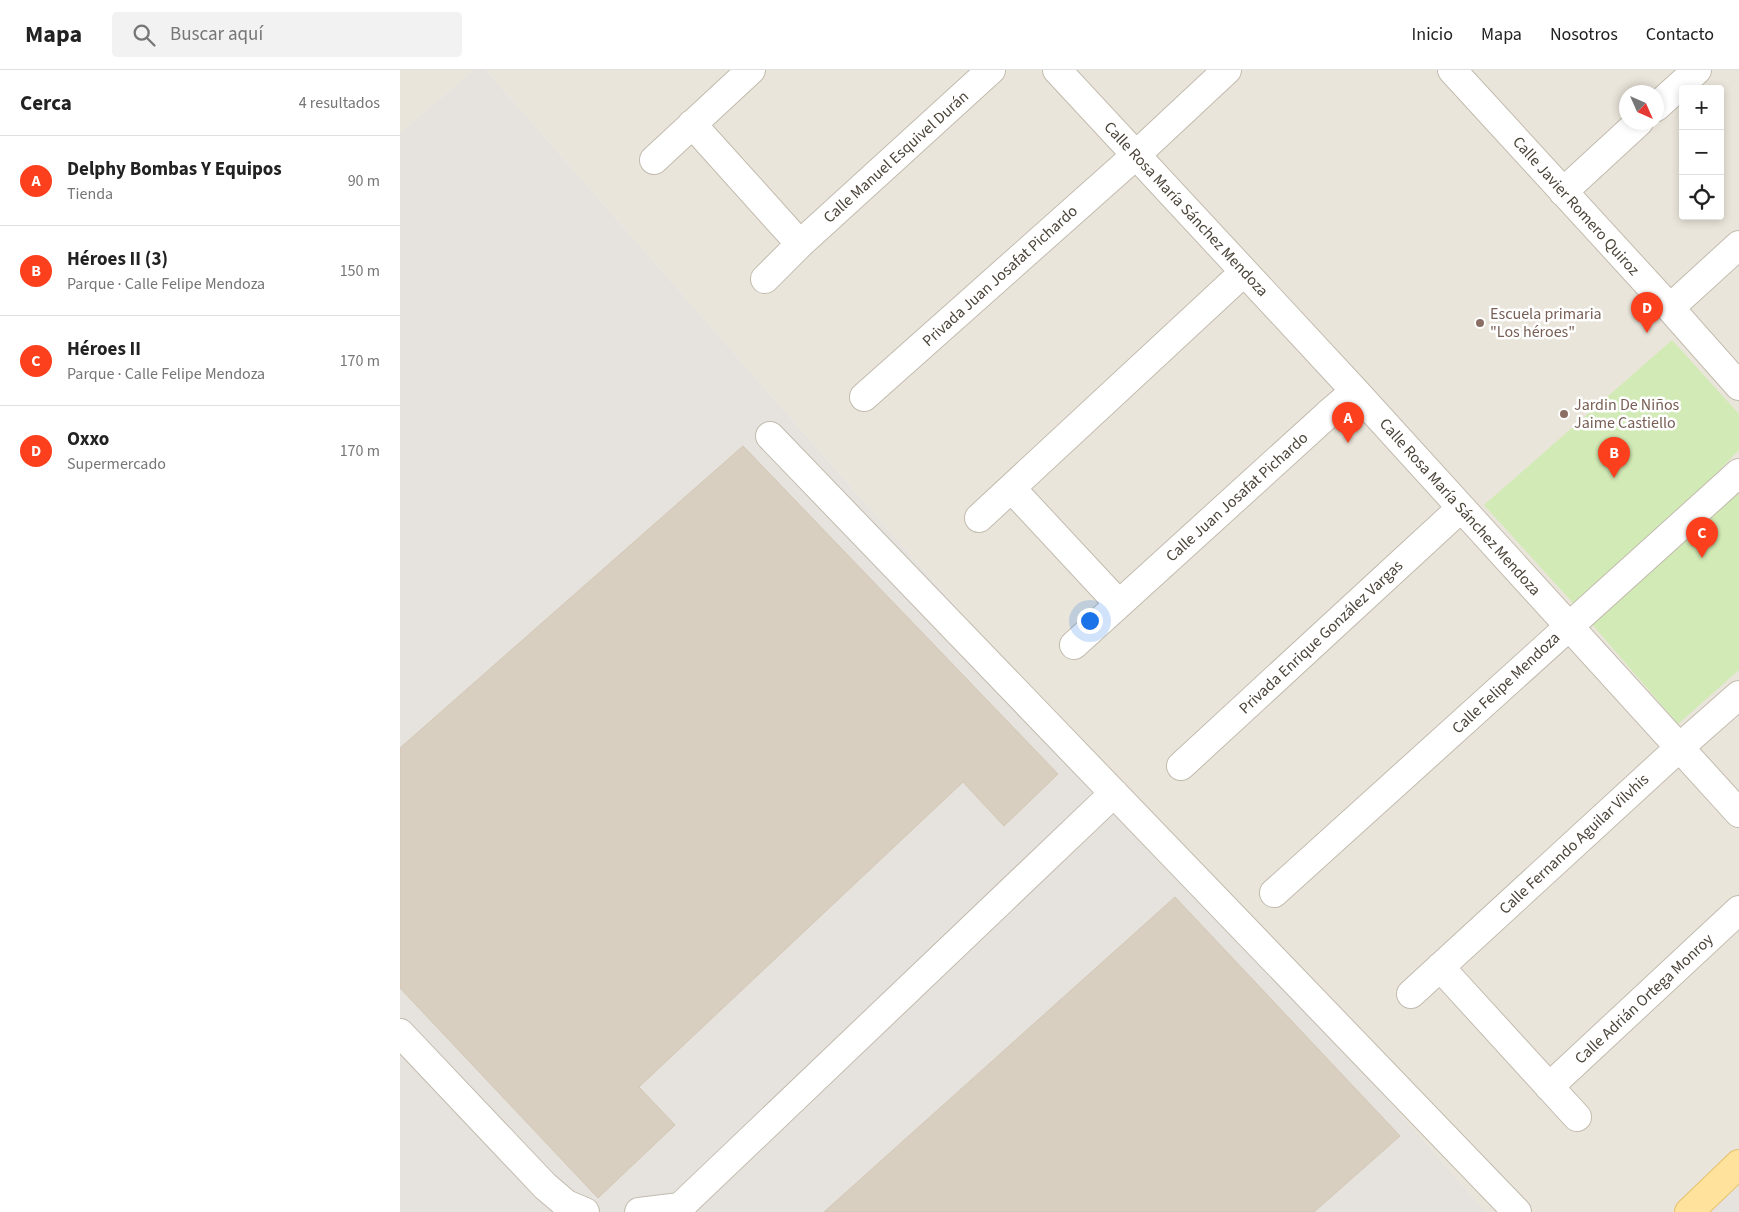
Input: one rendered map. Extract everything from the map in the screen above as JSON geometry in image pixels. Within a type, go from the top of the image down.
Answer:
[{"type":"main road","points":[[1689,1212],[1739,1166]]},
{"type":"street","points":[[654,160],[751,70]]},
{"type":"street","name":"Calle Manuel Esquivel Durán","points":[[765,280],[800,244],[991,70]]},
{"type":"street","name":"Calle Rosa María Sánchez Mendoza","points":[[1058,70],[1356,391],[1739,813]]},
{"type":"street","name":"Privada Juan Josafat Pichardo","points":[[864,397],[1136,155],[1227,70]]},
{"type":"street","points":[[1664,100],[1697,70]]},
{"type":"street","name":"Calle Javier Romero Quiroz","points":[[1459,72],[1563,192],[1739,386]]},
{"type":"street","points":[[692,124],[800,244]]},
{"type":"street","points":[[1563,192],[1631,130]]},
{"type":"street","points":[[1670,308],[1739,245]]},
{"type":"street","points":[[979,518],[1244,272]]},
{"type":"street","name":"Calle Juan Josafat Pichardo","points":[[1074,645],[1320,421],[1356,391]]},
{"type":"street","points":[[770,436],[1517,1212]]},
{"type":"street","name":"Calle Felipe Mendoza","points":[[1274,893],[1739,473]]},
{"type":"street","points":[[1012,489],[1120,604]]},
{"type":"street","name":"Privada Enrique González Vargas","points":[[1181,766],[1461,508]]},
{"type":"street","name":"Calle Fernando Aguilar Vilvhis","points":[[1410,994],[1739,695]]},
{"type":"street","points":[[639,1212],[680,1210],[1114,793]]},
{"type":"street","name":"Calle Adrián Ortega Monroy","points":[[1549,1087],[1739,910]]},
{"type":"street","points":[[1440,967],[1577,1116]]},
{"type":"street","points":[[400,1033],[545,1186],[566,1204],[585,1212]]},
{"type":"shaded area","points":[[400,70],[473,70],[400,133]]},
{"type":"shaded area","points":[[473,70],[486,70],[1486,1212],[400,1212],[400,133]]},
{"type":"shaded area","points":[[486,70],[1739,70],[1739,1169],[1692,1212],[1486,1212]]},
{"type":"shaded area","points":[[1739,1169],[1739,1212],[1692,1212]]},
{"type":"green space","points":[[1672,340],[1739,414],[1739,450],[1582,613],[1484,505]]},
{"type":"green space","points":[[1739,493],[1739,670],[1678,724],[1591,623]]},
{"type":"building","points":[[743,446],[1058,774],[1004,826],[963,782],[639,1087],[675,1125],[598,1198],[400,988],[400,748]]},
{"type":"building","points":[[1175,897],[1400,1136],[1314,1212],[824,1212]]},
{"type":"place","name":"Escuela primaria \"Los héroes\"","points":[[1480,323]]},
{"type":"place","name":"Oxxo","points":[[1647,333]]},
{"type":"place","name":"Jardin De Niños Jaime Castiello","points":[[1564,414]]},
{"type":"place","name":"Delphy Bombas Y Equipos","points":[[1348,443]]},
{"type":"place","name":"Héroes II (3)","points":[[1614,478]]},
{"type":"place","name":"Héroes II","points":[[1702,558]]}]
